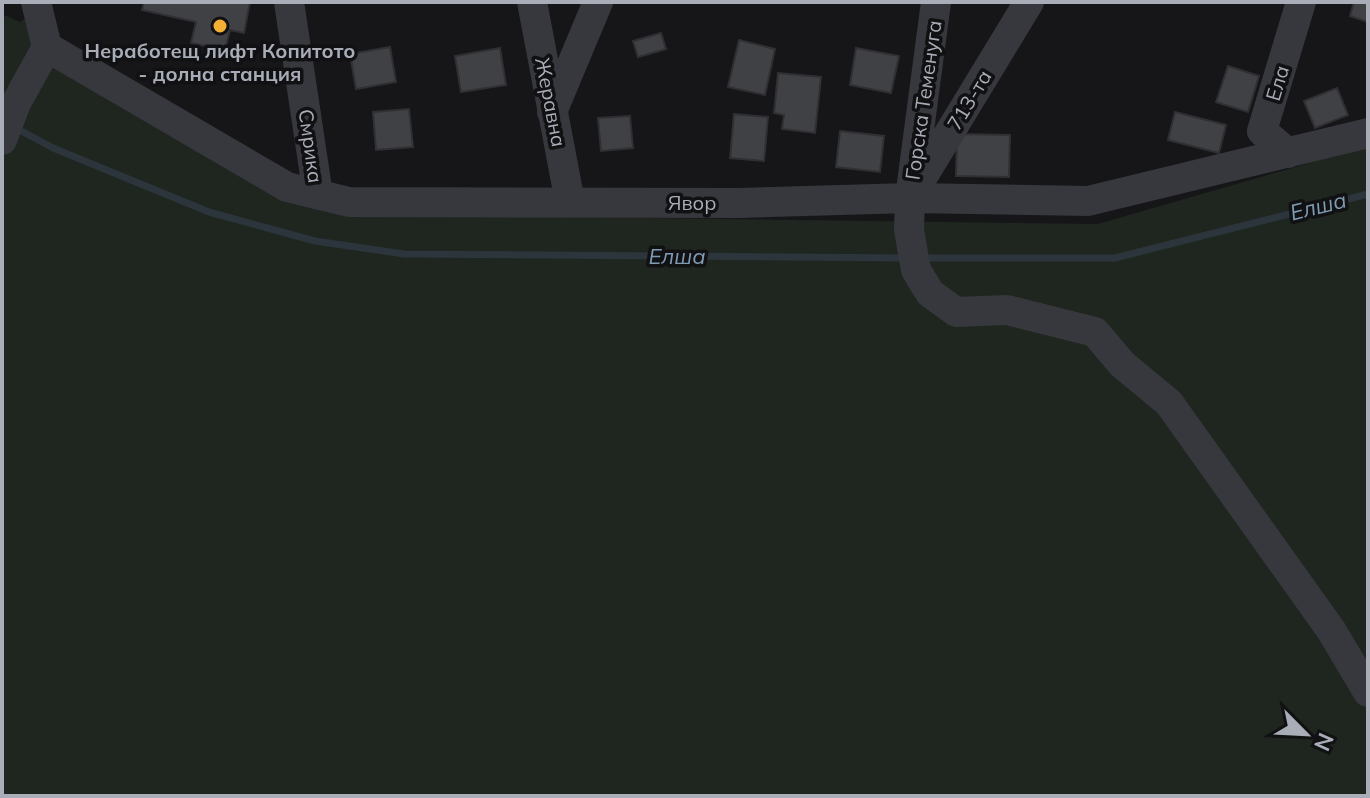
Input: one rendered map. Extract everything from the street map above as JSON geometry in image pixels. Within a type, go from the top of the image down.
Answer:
[{"type":"street","points":[[2,140],[16,103],[47,47],[36,2]]},
{"type":"street","name":"Смрика","points":[[289,2],[318,195]]},
{"type":"street","name":"Жеравна","points":[[532,2],[570,202]]},
{"type":"street","points":[[552,112],[598,2]]},
{"type":"street","name":"Горска Теменуга","points":[[936,2],[910,198],[909,230],[916,270],[930,293],[956,312],[1007,310],[1095,332],[1122,364],[1169,403],[1331,630],[1368,692]]},
{"type":"street","name":"713-та","points":[[910,198],[1029,2]]},
{"type":"street","name":"Ела","points":[[1288,153],[1262,131],[1301,2]]},
{"type":"street","name":"Явор","points":[[47,47],[287,187],[349,202],[739,203],[910,198],[1088,201],[1368,133]]},
{"type":"shaded area","points":[[37,11],[34,57],[348,214],[1098,224],[1368,146],[1368,796],[2,796],[2,14],[20,22]]},
{"type":"building","name":"Неработещ лифт Копитото - долна станция","points":[[144,2],[250,2],[244,33],[230,30],[225,50],[191,43],[196,22],[142,10]]},
{"type":"building","points":[[1354,2],[1368,2],[1368,22],[1350,16]]},
{"type":"building","points":[[661,33],[666,49],[638,57],[633,41]]},
{"type":"building","points":[[739,40],[775,49],[765,95],[728,87]]},
{"type":"building","points":[[390,47],[396,82],[356,89],[350,54]]},
{"type":"building","points":[[500,48],[506,85],[461,92],[455,56]]},
{"type":"building","points":[[856,48],[899,56],[891,93],[850,85]]},
{"type":"building","points":[[1228,66],[1259,76],[1248,112],[1216,102]]},
{"type":"building","points":[[778,73],[821,77],[815,133],[782,129],[784,115],[774,113]]},
{"type":"building","points":[[1337,88],[1348,115],[1315,128],[1304,101]]},
{"type":"building","points":[[409,109],[413,147],[376,150],[373,112]]},
{"type":"building","points":[[1175,112],[1226,125],[1219,153],[1168,140]]},
{"type":"building","points":[[734,114],[768,117],[764,161],[730,158]]},
{"type":"building","points":[[630,116],[633,148],[601,151],[598,118]]},
{"type":"building","points":[[840,131],[884,136],[880,172],[836,167]]},
{"type":"building","points":[[957,134],[1010,135],[1009,177],[956,176]]},
{"type":"waterway","name":"Елша","points":[[14,127],[53,148],[209,212],[315,241],[404,254],[907,258]]},
{"type":"waterway","name":"Елша","points":[[920,258],[1115,258],[1368,194]]},
{"type":"place","name":"Неработещ лифт Копитото - долна станция","points":[[220,26]]}]
